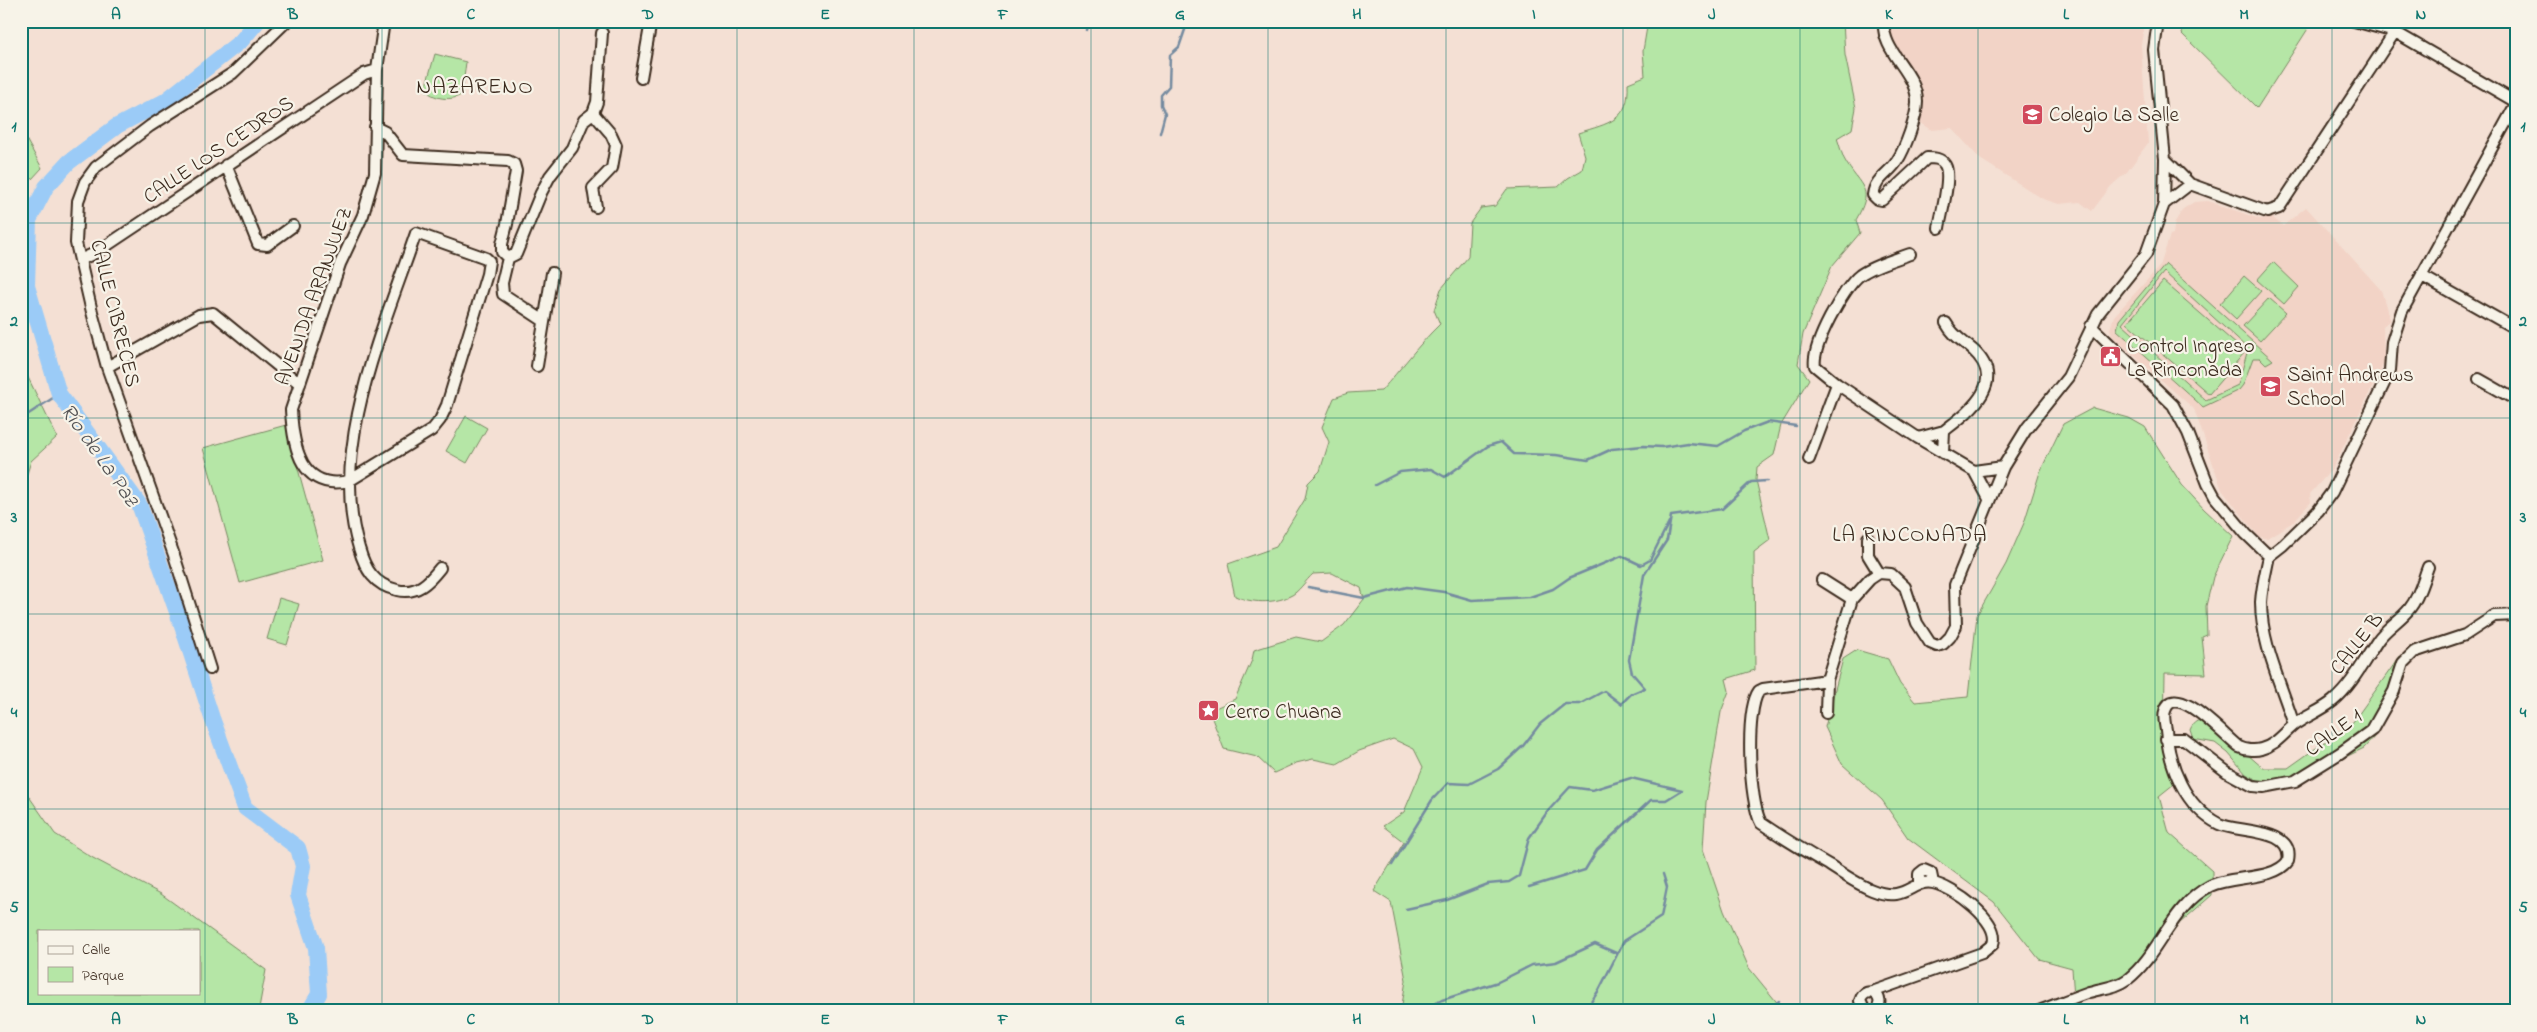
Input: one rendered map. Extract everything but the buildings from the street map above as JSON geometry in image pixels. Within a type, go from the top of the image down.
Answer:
[{"type":"street","name":"CALLE CIBRECES","points":[[210,669],[174,555],[107,367],[76,243],[78,201],[85,182],[96,167],[150,126],[233,73],[287,21]]},
{"type":"street","name":"AVENIDA ARANJUEZ","points":[[349,481],[354,429],[379,341],[416,233],[486,258],[489,262],[488,274],[440,420],[432,430],[349,481],[324,482],[308,470],[299,459],[292,432],[291,410],[340,264],[363,215],[370,192],[374,172],[376,70],[384,21]]},
{"type":"street","points":[[641,78],[651,21]]},
{"type":"street","points":[[1884,21],[1883,31],[1888,44],[1909,75],[1916,90],[1917,104],[1897,162],[1875,185],[1873,195],[1877,199],[1882,200],[1928,158],[1941,160],[1946,166],[1948,177],[1939,228]]},
{"type":"street","points":[[1826,713],[1827,680],[1852,599],[1870,579],[1879,573],[1891,574],[1899,579],[1905,587],[1910,606],[1923,635],[1930,643],[1937,646],[1943,644],[1954,632],[1956,614],[1955,585],[2002,467],[2027,428],[2068,377],[2098,314],[2146,254],[2164,204],[2165,159],[2154,50],[2158,21]]},
{"type":"street","points":[[2294,725],[2266,639],[2262,618],[2262,587],[2269,556],[2318,511],[2332,492],[2390,371],[2392,342],[2402,311],[2516,103],[2395,32],[2354,21]]},
{"type":"street","points":[[2165,159],[2190,184],[2266,212],[2279,208],[2402,21]]},
{"type":"street","points":[[544,321],[503,294],[502,283],[508,258],[516,254],[550,176],[572,148],[584,120],[593,113],[597,102],[602,33]]},
{"type":"street","name":"CALLE LOS CEDROS","points":[[80,260],[97,252],[364,74],[376,70]]},
{"type":"street","points":[[593,113],[611,134],[616,145],[612,168],[593,188],[596,207]]},
{"type":"street","points":[[375,126],[385,132],[403,156],[508,161],[514,164],[516,171],[508,224],[502,244],[502,252],[508,258]]},
{"type":"street","points":[[226,165],[258,244],[267,245],[293,226]]},
{"type":"street","points":[[2164,204],[2190,184]]},
{"type":"street","points":[[1910,254],[1861,275],[1846,290],[1827,324],[1814,362],[1818,371],[1837,384],[1918,438],[1974,471],[1989,499]]},
{"type":"street","points":[[537,366],[552,273]]},
{"type":"street","points":[[2422,276],[2516,329]]},
{"type":"street","points":[[107,367],[199,315],[213,313],[300,384]]},
{"type":"street","points":[[1918,438],[1944,432],[1976,406],[1984,391],[1986,382],[1984,366],[1974,351],[1955,336],[1946,323]]},
{"type":"street","points":[[2091,326],[2173,404],[2188,433],[2215,497],[2246,534],[2269,556]]},
{"type":"street","points":[[2479,379],[2516,400]]},
{"type":"street","points":[[1809,458],[1837,384]]},
{"type":"street","points":[[1943,453],[1944,432]]},
{"type":"street","points":[[1974,471],[2002,467]]},
{"type":"street","points":[[349,481],[356,537],[371,576],[384,586],[409,591],[428,584],[440,568]]},
{"type":"street","points":[[1868,538],[1868,555],[1879,573]]},
{"type":"street","name":"CALLE B","points":[[2166,739],[2165,710],[2170,704],[2179,701],[2186,703],[2240,747],[2258,750],[2274,745],[2294,725],[2333,701],[2356,675],[2379,638],[2410,608],[2428,567]]},
{"type":"street","points":[[1822,580],[1852,599]]},
{"type":"street","name":"CALLE 1","points":[[2166,739],[2184,739],[2227,772],[2253,786],[2264,787],[2295,781],[2340,753],[2372,730],[2388,705],[2403,663],[2407,657],[2414,652],[2465,635],[2494,616],[2516,615]]},
{"type":"street","points":[[1827,680],[1763,689],[1756,694],[1753,701],[1750,747],[1756,815],[1761,823],[1776,834],[1873,890],[1897,895],[1907,892],[1919,884],[1919,874],[1924,870],[1931,872],[1933,883],[1966,900],[1987,920],[1994,931],[1993,944],[1982,953],[1878,1003],[1865,993],[1860,998],[1860,1004],[1865,1011]]},
{"type":"street","points":[[2039,1011],[2090,992],[2116,986],[2128,978],[2160,942],[2175,915],[2210,886],[2277,870],[2288,861],[2287,848],[2281,841],[2255,830],[2231,829],[2217,824],[2183,791],[2168,752],[2166,739]]},
{"type":"shaded area","name":"Colegio La Salle","points":[[1889,21],[2145,21],[2141,45],[2148,143],[2127,172],[2111,186],[2092,211],[2080,202],[2059,204],[2043,199],[1980,159],[1952,128],[1932,130],[1918,121],[1921,91],[1915,77],[1891,38],[1887,26]]},
{"type":"shaded area","name":"Saint Andrews School","points":[[2208,201],[2260,219],[2273,218],[2283,226],[2306,207],[2381,290],[2390,320],[2383,326],[2384,363],[2333,468],[2310,494],[2311,502],[2293,522],[2267,538],[2259,537],[2222,490],[2194,409],[2112,336],[2110,329],[2114,316],[2160,266],[2170,235],[2173,234],[2175,222],[2183,209],[2194,202]]},
{"type":"green space","points":[[1648,21],[1843,21],[1845,55],[1856,108],[1852,129],[1837,138],[1845,161],[1864,190],[1864,202],[1856,220],[1860,233],[1832,266],[1803,334],[1798,364],[1809,379],[1781,425],[1774,455],[1757,467],[1756,480],[1770,540],[1754,552],[1755,670],[1726,679],[1729,691],[1721,712],[1706,802],[1703,849],[1724,911],[1749,968],[1784,1011],[1401,1011],[1406,980],[1391,902],[1374,891],[1404,842],[1383,826],[1404,812],[1423,767],[1414,749],[1393,739],[1359,751],[1337,764],[1313,759],[1296,763],[1274,773],[1257,757],[1224,749],[1209,711],[1235,699],[1252,660],[1254,650],[1296,637],[1321,642],[1344,625],[1364,599],[1361,588],[1332,573],[1313,574],[1296,592],[1283,599],[1262,602],[1248,600],[1235,596],[1228,564],[1276,547],[1305,499],[1308,483],[1320,471],[1329,442],[1322,427],[1334,398],[1348,393],[1381,391],[1440,324],[1434,310],[1441,289],[1468,257],[1470,223],[1481,208],[1495,206],[1507,189],[1558,187],[1568,178],[1582,170],[1585,156],[1578,133],[1608,123],[1621,113],[1628,96],[1628,83],[1645,76],[1643,51]]},
{"type":"green space","points":[[2186,21],[2313,21],[2257,108],[2182,34]]},
{"type":"green space","points":[[435,54],[466,62],[462,94],[448,99],[432,95],[425,89]]},
{"type":"green space","points":[[21,130],[42,168],[21,191]]},
{"type":"green space","points":[[2273,262],[2299,287],[2284,304],[2257,280]]},
{"type":"green space","points":[[2166,264],[2273,360],[2266,364],[2260,358],[2253,358],[2243,385],[2239,390],[2203,407],[2117,330],[2119,320]],"holes":[[[2164,272],[2248,349],[2238,385],[2206,400],[2122,324]]]},
{"type":"green space","points":[[2244,276],[2261,291],[2236,319],[2220,304]]},
{"type":"green space","points":[[2163,281],[2245,352],[2209,394],[2127,323]]},
{"type":"green space","points":[[2269,298],[2286,313],[2260,341],[2243,326]]},
{"type":"green space","points":[[21,363],[57,437],[31,461],[21,493]]},
{"type":"green space","points":[[2093,408],[2129,418],[2145,427],[2182,485],[2233,536],[2213,577],[2206,606],[2207,635],[2202,637],[2206,674],[2165,673],[2164,734],[2174,784],[2159,796],[2169,833],[2212,871],[2212,895],[2180,923],[2151,963],[2122,986],[2074,999],[2072,968],[2039,959],[1994,902],[1908,838],[1882,800],[1842,764],[1825,727],[1843,659],[1857,650],[1888,659],[1900,684],[1915,702],[1968,697],[1977,615],[2006,564],[2024,523],[2040,472],[2063,424]]},
{"type":"green space","points":[[466,416],[487,428],[467,463],[446,451]]},
{"type":"green space","points":[[286,425],[323,560],[240,583],[203,448]]},
{"type":"green space","points":[[279,598],[299,604],[287,645],[267,639]]},
{"type":"green space","points":[[2400,656],[2407,662],[2397,692],[2376,735],[2364,748],[2293,783],[2261,782],[2246,774],[2228,753],[2215,743],[2193,739],[2190,730],[2193,724],[2200,720],[2209,721],[2263,768],[2288,768],[2353,722]]},
{"type":"green space","points":[[21,785],[55,834],[93,858],[161,894],[266,970],[259,1008],[245,1011],[21,1011]]},
{"type":"waterway","name":"Río de La Paz","points":[[258,21],[241,41],[165,101],[117,126],[69,162],[46,187],[29,220],[27,286],[59,394],[139,504],[212,718],[245,808],[298,848],[303,866],[298,895],[316,948],[319,994],[309,1011]]},
{"type":"waterway","points":[[1087,30],[1089,21]]},
{"type":"waterway","points":[[1160,133],[1165,114],[1161,105],[1161,95],[1169,86],[1170,55],[1179,47],[1188,21]]},
{"type":"waterway","points":[[21,197],[35,208]]},
{"type":"waterway","name":"Río de La Paz","points":[[21,286],[27,286]]},
{"type":"waterway","points":[[21,419],[59,394]]},
{"type":"waterway","points":[[1375,485],[1400,472],[1431,469],[1445,477],[1488,446],[1501,442],[1514,454],[1556,455],[1588,460],[1612,449],[1643,446],[1662,447],[1688,443],[1718,446],[1744,431],[1768,422],[1796,426]]},
{"type":"waterway","points":[[1392,865],[1432,800],[1448,783],[1469,784],[1498,769],[1523,746],[1540,724],[1565,704],[1580,704],[1604,691],[1621,704],[1631,694],[1645,688],[1632,673],[1629,660],[1644,575],[1667,540],[1671,516],[1722,509],[1751,482],[1767,481]]},
{"type":"waterway","points":[[1308,587],[1364,598],[1407,587],[1444,592],[1472,600],[1530,597],[1553,589],[1569,578],[1622,556],[1641,565],[1650,560],[1669,522]]},
{"type":"waterway","points":[[1406,909],[1447,900],[1488,884],[1509,882],[1519,876],[1529,838],[1548,811],[1570,787],[1592,790],[1631,778],[1682,790]]},
{"type":"waterway","points":[[1529,887],[1585,870],[1597,850],[1651,800],[1666,800],[1682,790]]},
{"type":"waterway","points":[[1585,1011],[1599,990],[1624,941],[1661,917],[1667,887],[1663,874]]},
{"type":"waterway","points":[[1420,1011],[1442,1000],[1498,982],[1532,965],[1556,962],[1595,944],[1616,953]]},
{"type":"waterway","points":[[1767,1011],[1779,1001]]},
{"type":"place","name":"Colegio La Salle","points":[[2033,114]]},
{"type":"place","name":"Control Ingreso La Rinconada","points":[[2111,357]]},
{"type":"place","name":"Saint Andrews School","points":[[2271,386]]},
{"type":"place","name":"Cerro Chuana","points":[[1209,711]]},
{"type":"district","name":"NAZARENO","points":[[475,85]]},
{"type":"district","name":"LA RINCONADA","points":[[1910,533]]}]
